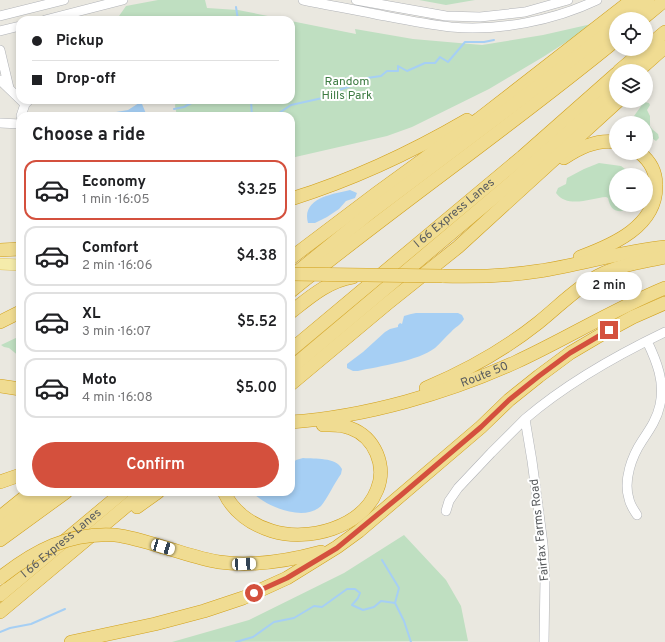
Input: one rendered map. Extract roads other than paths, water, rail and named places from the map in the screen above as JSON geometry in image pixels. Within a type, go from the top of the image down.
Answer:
[{"type":"highway","points":[[295,255],[479,119],[632,0]]},
{"type":"highway","points":[[634,12],[648,0]]},
{"type":"highway","points":[[650,12],[665,0]]},
{"type":"highway","points":[[295,273],[372,212],[609,32]]},
{"type":"highway","points":[[653,43],[665,32]]},
{"type":"highway","points":[[295,288],[399,206],[543,99],[609,46]]},
{"type":"highway","points":[[646,64],[665,47]]},
{"type":"highway","points":[[628,64],[637,56]]},
{"type":"highway","points":[[653,69],[665,58]]},
{"type":"highway","name":"I 66 Express Lanes","points":[[295,347],[522,157],[609,80]]},
{"type":"highway","points":[[295,198],[338,182],[410,150],[462,123],[521,86]]},
{"type":"highway","points":[[295,365],[512,182],[609,96]]},
{"type":"highway","points":[[295,381],[458,247],[610,108]]},
{"type":"highway","points":[[514,197],[537,182],[566,157],[597,142],[609,142]]},
{"type":"highway","points":[[539,271],[591,253],[610,244],[626,235],[646,218],[653,207],[656,195],[654,172],[647,160]]},
{"type":"highway","points":[[295,276],[500,275],[539,271],[665,247]]},
{"type":"highway","points":[[0,250],[16,249]]},
{"type":"highway","points":[[342,416],[423,390],[464,372],[517,339],[586,283],[600,275],[624,267],[665,257]]},
{"type":"highway","points":[[295,309],[321,289],[341,279],[363,275]]},
{"type":"highway","name":"Route 50","points":[[295,422],[342,416],[450,389],[515,362],[637,300],[665,288]]},
{"type":"highway","points":[[71,642],[155,624],[244,598],[287,578],[337,548],[481,427],[509,400],[570,353],[633,317],[665,303]]},
{"type":"highway","points":[[0,322],[16,314]]},
{"type":"highway","points":[[0,386],[16,389]]},
{"type":"highway","points":[[227,496],[242,516],[252,523],[276,532],[292,535],[311,534],[326,531],[348,521],[361,511],[377,490],[380,475],[376,452],[368,440],[355,430],[342,426],[295,427]]},
{"type":"highway","points":[[0,482],[16,476]]},
{"type":"highway","points":[[0,517],[26,496]]},
{"type":"highway","points":[[0,529],[41,496]]},
{"type":"highway","points":[[0,540],[60,496]]},
{"type":"highway","name":"I 66 Express Lanes","points":[[0,595],[118,496]]},
{"type":"highway","points":[[0,612],[139,496]]},
{"type":"highway","points":[[96,532],[133,511],[153,496]]},
{"type":"highway","points":[[0,578],[16,566],[50,545],[74,538],[94,535],[116,535],[136,539],[219,562],[244,564],[278,562],[337,548]]},
{"type":"main road","points":[[0,264],[16,265]]},
{"type":"main road","points":[[0,382],[16,388]]},
{"type":"street","points":[[0,16],[64,0]]},
{"type":"street","points":[[61,16],[123,0]]},
{"type":"street","points":[[303,0],[429,24],[453,27],[495,27],[527,22],[565,12],[597,0]]},
{"type":"street","points":[[356,0],[446,16],[480,17],[525,12],[568,0]]},
{"type":"street","points":[[0,31],[16,27]]},
{"type":"street","points":[[0,50],[9,88]]},
{"type":"street","points":[[0,80],[2,84],[16,93]]},
{"type":"street","points":[[0,123],[16,123]]},
{"type":"street","points":[[446,511],[449,501],[458,488],[525,419],[585,375],[665,332]]},
{"type":"street","points":[[638,515],[629,500],[628,494],[630,466],[637,449],[655,422],[661,404],[662,395],[660,371],[647,341]]},
{"type":"street","name":"Fairfax Farms Road","points":[[525,419],[543,544],[545,578],[544,642]]},
{"type":"water","points":[[137,104],[142,104],[145,112],[116,112],[128,110]]},
{"type":"water","points":[[350,190],[357,193],[355,198],[346,201],[339,209],[327,217],[315,223],[308,223],[307,215],[309,208],[314,203],[335,193]]},
{"type":"water","points":[[416,313],[458,313],[462,315],[464,319],[428,353],[409,360],[358,371],[353,371],[347,368],[347,364],[385,332],[398,327],[400,323],[402,324],[404,316]]},
{"type":"water","points":[[303,458],[330,461],[335,462],[342,469],[341,474],[326,499],[321,506],[314,511],[296,513],[286,511],[268,504],[256,496],[295,496],[296,460]]},
{"type":"waterway","points":[[236,7],[237,16]]},
{"type":"waterway","points":[[280,112],[291,105],[327,97],[367,78],[381,76],[387,71],[398,71],[398,66],[407,71],[425,63],[435,63],[440,57],[448,62],[465,42],[484,42],[494,40]]},
{"type":"waterway","points":[[174,109],[190,104]]},
{"type":"waterway","points":[[251,104],[252,112]]},
{"type":"waterway","points":[[382,560],[399,588],[395,603],[404,621],[411,642]]},
{"type":"waterway","points":[[236,642],[253,637],[274,622],[294,618],[314,606],[322,607],[347,589],[355,589],[360,593],[352,605],[363,610],[374,607],[381,601],[395,603]]},
{"type":"waterway","points":[[0,632],[10,628],[31,624],[65,609]]},
{"type":"park label","name":"Random Hills Park","points":[[347,89]]}]
